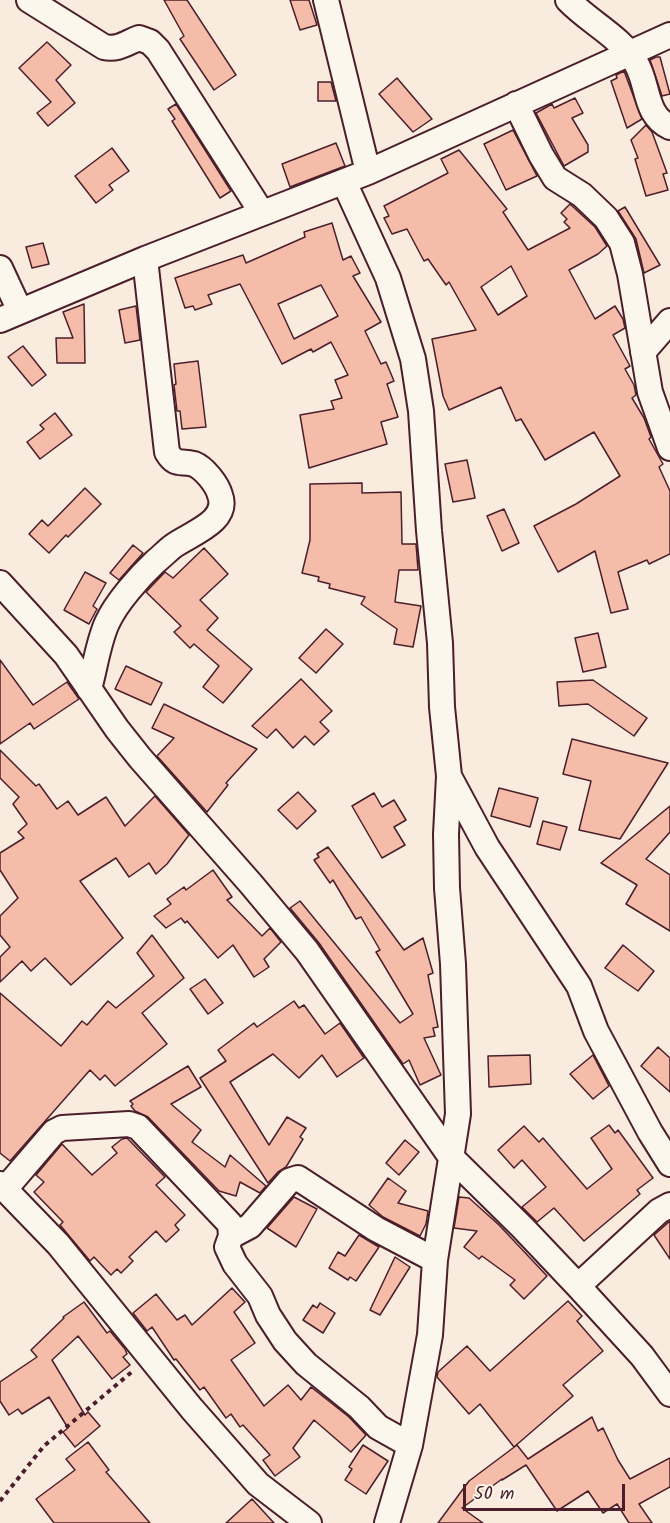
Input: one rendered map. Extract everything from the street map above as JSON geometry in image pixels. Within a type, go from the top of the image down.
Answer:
[{"type":"street","points":[[29,0],[104,47],[121,48],[139,38],[150,42],[158,50],[262,213]]},
{"type":"street","points":[[326,0],[368,172]]},
{"type":"street","points":[[568,0],[630,53],[638,67],[655,115],[661,123],[670,127]]},
{"type":"street","points":[[0,268],[10,315],[145,259],[368,172],[670,35]]},
{"type":"street","points":[[516,104],[555,178],[582,195],[606,218],[622,243],[630,274],[650,392],[670,448]]},
{"type":"street","points":[[344,182],[388,278],[414,368],[422,411],[429,531],[440,643],[442,707],[449,776],[446,877],[453,964],[458,1114],[435,1260],[430,1335],[410,1445],[387,1523]]},
{"type":"street","points":[[89,689],[106,624],[117,606],[153,564],[173,547],[210,524],[222,507],[222,498],[218,488],[200,467],[172,460],[167,452],[145,259]]},
{"type":"street","points":[[643,352],[670,321]]},
{"type":"street","points":[[0,583],[66,655],[117,729],[168,792],[251,884],[307,951],[450,1156],[578,1286],[642,1356],[670,1394]]},
{"type":"street","points":[[449,776],[487,847],[579,986],[596,1031],[650,1132],[670,1164]]},
{"type":"street","points":[[309,1523],[258,1484],[192,1409],[58,1244],[3,1186],[54,1132],[62,1128],[129,1124],[138,1126],[230,1224],[231,1236],[227,1247],[235,1264],[260,1296],[268,1315],[285,1341],[306,1364],[359,1407],[378,1427],[410,1445]]},
{"type":"street","points":[[231,1236],[250,1226],[289,1181],[298,1178],[376,1229],[435,1260]]},
{"type":"street","points":[[578,1286],[659,1211],[670,1205]]},
{"type":"path","points":[[0,1501],[44,1446],[151,1356]]},
{"type":"building","points":[[164,0],[187,0],[236,75],[214,90],[180,39],[184,36]]},
{"type":"building","points":[[290,0],[309,0],[317,25],[300,30]]},
{"type":"building","points":[[47,42],[71,65],[56,80],[75,103],[48,126],[37,113],[51,102],[19,68]]},
{"type":"building","points":[[660,57],[670,94],[662,96],[650,60]]},
{"type":"building","points":[[624,71],[642,119],[627,128],[611,81]]},
{"type":"building","points":[[397,78],[432,119],[413,132],[379,94]]},
{"type":"building","points":[[318,82],[331,82],[336,101],[318,101]]},
{"type":"building","points":[[575,98],[583,113],[572,118],[588,145],[588,152],[564,166],[536,113],[552,104],[554,108]]},
{"type":"building","points":[[176,104],[231,191],[220,198],[172,121],[175,119],[168,109]]},
{"type":"building","points":[[646,125],[652,132],[667,173],[663,174],[668,190],[646,196],[635,159],[638,158],[631,140]]},
{"type":"building","points":[[513,130],[537,176],[506,190],[484,144]]},
{"type":"building","points":[[336,143],[345,166],[290,187],[282,164]]},
{"type":"building","points":[[112,148],[129,171],[109,185],[113,190],[96,203],[75,176]]},
{"type":"building","points":[[459,150],[507,209],[503,212],[528,250],[570,228],[564,222],[567,219],[561,213],[570,204],[595,227],[607,246],[598,254],[569,270],[595,319],[615,306],[623,319],[625,328],[613,335],[630,366],[625,369],[634,385],[636,395],[632,398],[644,418],[651,437],[649,439],[663,464],[659,467],[670,491],[670,554],[649,564],[647,560],[618,572],[628,609],[611,613],[595,551],[558,572],[534,526],[576,504],[620,476],[594,432],[545,460],[521,419],[516,421],[501,387],[449,410],[443,396],[432,339],[476,330],[449,282],[446,285],[428,259],[424,261],[407,229],[392,234],[384,218],[389,216],[384,206],[448,173],[441,159]],"holes":[[[511,266],[527,296],[498,315],[481,287]]]},
{"type":"building","points":[[625,207],[660,265],[644,273],[636,239],[618,211]]},
{"type":"building","points":[[332,223],[343,260],[351,256],[360,273],[353,276],[381,322],[365,331],[381,364],[386,362],[394,381],[387,384],[398,417],[381,422],[387,444],[309,468],[300,415],[334,409],[331,401],[342,398],[335,380],[348,375],[331,342],[313,352],[311,349],[282,364],[240,284],[208,295],[212,304],[195,310],[193,306],[185,308],[175,278],[243,255],[246,263],[305,237],[304,232]],"holes":[[[321,285],[338,316],[294,339],[278,304]]]},
{"type":"building","points":[[43,243],[49,264],[32,268],[26,247]]},
{"type":"building","points":[[84,304],[85,363],[57,363],[56,338],[73,338],[63,312]]},
{"type":"building","points":[[136,306],[140,340],[125,343],[119,310]]},
{"type":"building","points":[[23,346],[46,375],[32,386],[8,357]]},
{"type":"building","points":[[198,361],[206,427],[182,429],[180,411],[177,411],[174,364]]},
{"type":"building","points":[[55,413],[72,435],[40,459],[27,442],[44,429],[40,425]]},
{"type":"building","points":[[467,460],[475,498],[453,502],[445,464]]},
{"type":"building","points":[[362,483],[362,493],[401,492],[402,544],[416,544],[418,570],[399,570],[395,602],[421,606],[413,647],[394,644],[397,629],[361,604],[365,597],[329,588],[330,584],[318,581],[319,577],[302,573],[310,540],[310,484]]},
{"type":"building","points":[[85,488],[101,504],[49,553],[29,534],[42,520],[48,526]]},
{"type":"building","points":[[504,509],[519,543],[502,551],[487,516]]},
{"type":"building","points":[[133,545],[143,553],[119,580],[110,573]]},
{"type":"building","points":[[204,548],[228,574],[200,600],[218,618],[207,630],[252,669],[223,703],[203,687],[219,666],[194,644],[190,648],[174,632],[181,626],[146,592],[165,572],[173,578]]},
{"type":"building","points":[[85,572],[106,583],[93,606],[97,609],[89,624],[64,610]]},
{"type":"building","points":[[326,629],[343,644],[316,673],[299,658]]},
{"type":"building","points":[[598,633],[606,667],[583,672],[575,638]]},
{"type":"building","points":[[0,660],[33,705],[67,682],[79,699],[34,729],[30,723],[0,744]]},
{"type":"building","points":[[126,666],[162,683],[151,705],[115,689]]},
{"type":"building","points":[[301,679],[332,711],[320,722],[329,731],[314,745],[305,736],[293,748],[276,729],[267,738],[252,726]]},
{"type":"building","points":[[593,680],[647,718],[634,736],[588,704],[559,706],[557,682]]},
{"type":"building","points":[[164,704],[257,749],[226,783],[228,785],[207,812],[157,756],[174,738],[152,728]]},
{"type":"building","points":[[572,739],[668,763],[620,839],[579,830],[591,781],[563,774]]},
{"type":"building","points":[[0,750],[36,786],[39,784],[57,809],[68,801],[78,815],[106,797],[125,826],[155,796],[189,835],[167,864],[156,874],[149,863],[129,877],[116,858],[80,881],[123,938],[71,985],[45,958],[31,971],[22,961],[0,982],[0,957],[10,947],[0,935],[0,916],[18,898],[0,870],[0,853],[24,838],[18,832],[27,824],[13,804],[19,797],[0,778]]},
{"type":"building","points":[[499,788],[538,798],[530,827],[491,816]]},
{"type":"building","points":[[298,792],[316,811],[297,829],[278,810]]},
{"type":"building","points":[[374,793],[382,807],[394,800],[406,820],[394,827],[405,845],[382,858],[352,806]]},
{"type":"building","points":[[670,806],[670,832],[646,859],[670,875],[670,931],[626,904],[637,885],[601,863]]},
{"type":"building","points":[[543,821],[567,827],[560,850],[537,844]]},
{"type":"building","points":[[328,847],[404,950],[423,938],[433,973],[428,975],[438,1027],[433,1028],[435,1036],[424,1038],[441,1075],[420,1085],[409,1060],[403,1064],[319,943],[290,908],[300,901],[400,1023],[413,1014],[376,952],[380,950],[361,917],[356,919],[333,880],[330,883],[314,860],[319,857],[317,854]]},
{"type":"building","points":[[213,870],[232,897],[227,900],[262,936],[270,928],[281,942],[264,959],[269,967],[254,977],[233,945],[218,958],[187,921],[185,923],[181,918],[166,928],[154,916],[171,904],[167,899],[184,887],[186,890]]},
{"type":"building","points":[[152,935],[184,978],[142,1013],[167,1044],[115,1086],[105,1075],[100,1080],[90,1070],[10,1161],[0,1153],[0,993],[61,1046],[82,1021],[87,1025],[108,1001],[116,1008],[154,976],[137,953]]},
{"type":"building","points":[[623,945],[654,971],[638,991],[605,968]]},
{"type":"building","points":[[205,979],[223,1003],[208,1014],[190,989]]},
{"type":"building","points":[[294,1001],[299,1008],[304,1005],[325,1034],[340,1023],[364,1058],[337,1077],[322,1055],[299,1078],[273,1054],[230,1082],[269,1145],[287,1117],[306,1128],[300,1137],[303,1139],[286,1167],[268,1183],[200,1078],[226,1061],[218,1050],[254,1023],[257,1027]]},
{"type":"building","points":[[658,1047],[670,1058],[670,1092],[641,1066]]},
{"type":"building","points":[[530,1055],[531,1084],[489,1087],[488,1056]]},
{"type":"building","points":[[593,1055],[609,1086],[593,1099],[570,1074]]},
{"type":"building","points":[[188,1066],[201,1087],[171,1104],[201,1130],[192,1142],[225,1167],[230,1155],[266,1186],[260,1193],[240,1182],[236,1196],[219,1191],[148,1117],[135,1111],[131,1106],[133,1104],[130,1101]]},
{"type":"building","points":[[609,1125],[615,1133],[618,1130],[653,1178],[637,1190],[640,1194],[584,1241],[554,1208],[537,1222],[522,1207],[546,1187],[522,1160],[514,1168],[498,1150],[524,1126],[539,1142],[543,1138],[587,1189],[612,1169],[591,1138]]},
{"type":"building","points":[[127,1138],[165,1177],[156,1185],[185,1215],[175,1225],[179,1230],[166,1242],[156,1231],[129,1257],[133,1261],[121,1273],[117,1269],[111,1275],[94,1257],[90,1261],[60,1225],[63,1222],[34,1192],[44,1182],[36,1175],[62,1144],[92,1175],[117,1153],[112,1147]]},
{"type":"building","points":[[405,1140],[419,1152],[399,1175],[386,1163]]},
{"type":"building","points":[[388,1178],[406,1191],[398,1203],[428,1211],[426,1224],[420,1236],[383,1217],[369,1205]]},
{"type":"building","points":[[294,1197],[317,1209],[296,1247],[267,1228]]},
{"type":"building","points":[[459,1197],[469,1198],[499,1225],[547,1276],[524,1299],[510,1285],[515,1280],[482,1256],[479,1259],[464,1247],[477,1231],[454,1228]]},
{"type":"building","points":[[670,1221],[670,1259],[654,1235]]},
{"type":"building","points":[[359,1235],[379,1247],[356,1281],[350,1277],[348,1280],[329,1268],[338,1252],[345,1256]]},
{"type":"building","points":[[395,1257],[410,1267],[380,1315],[370,1310]]},
{"type":"building","points":[[232,1288],[245,1302],[234,1312],[255,1343],[231,1360],[264,1406],[288,1385],[301,1400],[311,1387],[349,1417],[366,1435],[351,1452],[314,1420],[293,1448],[300,1457],[275,1476],[263,1460],[270,1455],[243,1425],[240,1427],[231,1414],[226,1418],[204,1387],[200,1390],[176,1359],[174,1360],[152,1327],[147,1331],[133,1313],[156,1294],[177,1320],[185,1315],[192,1325]]},
{"type":"building","points":[[568,1301],[582,1316],[577,1321],[603,1351],[563,1385],[573,1396],[514,1447],[480,1404],[469,1414],[437,1377],[438,1372],[467,1346],[490,1371]]},
{"type":"building","points":[[84,1302],[107,1333],[110,1331],[125,1349],[127,1354],[123,1357],[130,1365],[112,1379],[78,1336],[52,1360],[85,1415],[88,1412],[100,1426],[75,1447],[63,1432],[68,1428],[49,1397],[22,1414],[18,1409],[9,1415],[0,1401],[0,1382],[37,1357],[31,1350],[63,1317]]},
{"type":"building","points":[[320,1303],[335,1313],[323,1333],[303,1320],[313,1305],[317,1308]]},
{"type":"building","points":[[592,1417],[598,1431],[603,1428],[630,1479],[670,1458],[670,1487],[639,1504],[652,1523],[629,1523],[617,1504],[603,1513],[588,1491],[557,1511],[526,1465],[462,1508],[483,1523],[438,1523],[469,1481],[517,1445],[528,1459]]},
{"type":"building","points":[[88,1442],[109,1470],[106,1472],[150,1523],[54,1523],[36,1499],[75,1470],[66,1459]]},
{"type":"building","points":[[363,1445],[388,1461],[366,1494],[345,1480],[352,1469],[349,1467]]},
{"type":"building","points":[[252,1499],[274,1523],[226,1523]]}]
